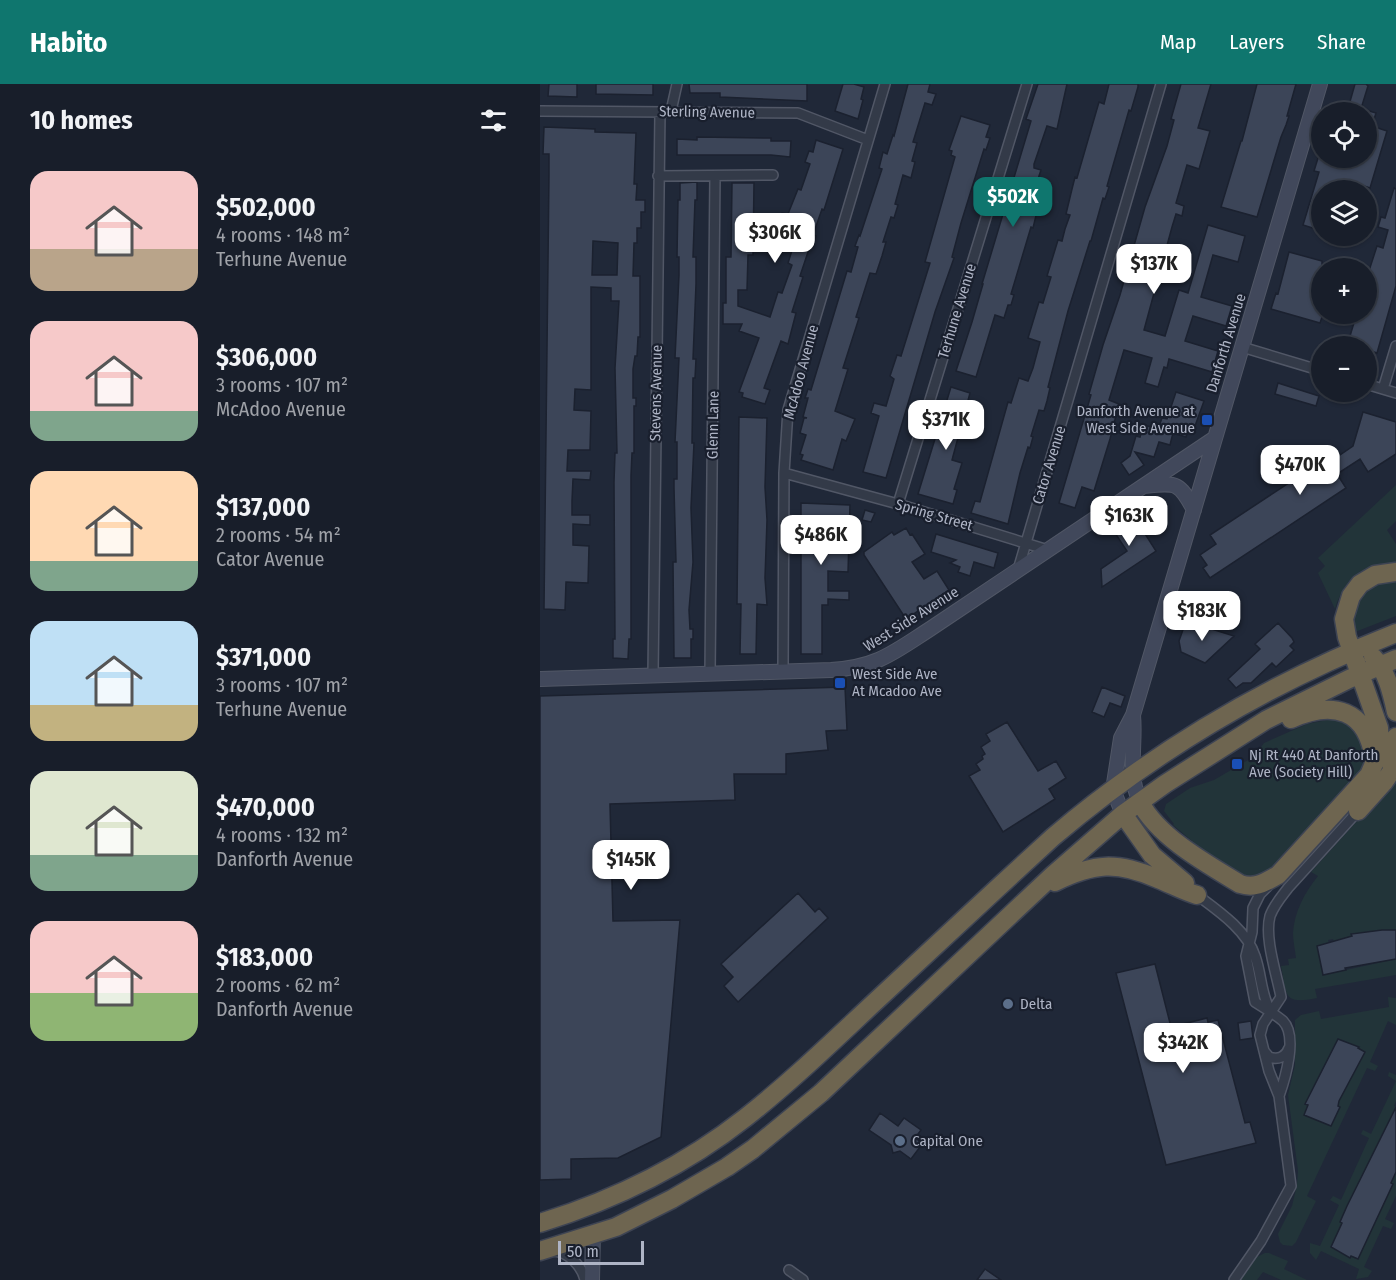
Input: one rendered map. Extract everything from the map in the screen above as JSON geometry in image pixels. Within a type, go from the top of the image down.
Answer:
[{"type":"highway","points":[[1140,802],[1149,815],[1174,840],[1240,884],[1260,885],[1278,875],[1366,779],[1380,750],[1381,739],[1344,619],[1351,596],[1360,584],[1375,575],[1396,572]]},
{"type":"highway","points":[[593,1233],[600,1220],[612,1209],[677,1177],[711,1156],[761,1105],[1080,814],[1133,775],[1234,710],[1352,651],[1396,633]]},
{"type":"highway","points":[[1352,651],[1370,655],[1388,663]]},
{"type":"highway","points":[[540,1251],[616,1227],[672,1199],[753,1149],[821,1093],[1039,889],[1123,814],[1266,720],[1388,663]]},
{"type":"highway","points":[[1388,663],[1396,712]]},
{"type":"highway","points":[[1226,747],[1313,710],[1335,710],[1349,714],[1363,728],[1370,741],[1374,765]]},
{"type":"highway","points":[[1358,811],[1384,783],[1394,767],[1391,762],[1396,737]]},
{"type":"highway","points":[[1123,814],[1152,855],[1197,895]]},
{"type":"highway","points":[[1039,889],[1085,869],[1114,866],[1140,872],[1197,895]]},
{"type":"highway","points":[[540,1223],[601,1202],[657,1175],[711,1143],[761,1105]]},
{"type":"main road","name":"Danforth Avenue","points":[[1113,790],[1121,738],[1133,716],[1320,84]]},
{"type":"main road","name":"West Side Avenue","points":[[540,679],[853,669],[876,662],[930,629],[1215,438]]},
{"type":"main road","points":[[1142,486],[1163,484],[1179,487],[1184,490],[1194,510]]},
{"type":"main road","name":"Danforth Avenue","points":[[1133,716],[1136,736],[1133,775],[1135,790],[1140,802]]},
{"type":"main road","points":[[1113,790],[1123,814]]},
{"type":"main road","points":[[592,1280],[593,1233]]},
{"type":"street","points":[[671,111],[677,84]]},
{"type":"street","name":"McAdoo Avenue","points":[[783,671],[784,473],[788,410],[885,84]]},
{"type":"street","name":"Terhune Avenue","points":[[898,504],[1027,84]]},
{"type":"street","name":"Cator Avenue","points":[[1018,570],[1161,84]]},
{"type":"street","name":"Sterling Avenue","points":[[540,111],[798,113],[868,140]]},
{"type":"street","name":"Stevens Avenue","points":[[653,675],[660,112]]},
{"type":"street","points":[[658,176],[773,175]]},
{"type":"street","name":"Glenn Lane","points":[[710,673],[716,176]]},
{"type":"street","points":[[1383,389],[1396,346]]},
{"type":"street","points":[[1242,347],[1311,368]]},
{"type":"street","points":[[1377,387],[1396,393]]},
{"type":"street","name":"Spring Street","points":[[784,473],[898,504],[1048,550]]},
{"type":"street","points":[[1234,1280],[1261,1241],[1291,1186],[1279,1096],[1264,1051],[1261,1029],[1281,997],[1269,922],[1274,907],[1288,888],[1358,811]]},
{"type":"street","points":[[1278,875],[1260,894],[1253,908],[1252,932],[1246,956],[1255,1002],[1282,1020],[1287,1027],[1290,1047],[1286,1079],[1279,1096]]},
{"type":"street","points":[[1197,895],[1230,921],[1255,954],[1262,995],[1271,1013]]},
{"type":"street","points":[[1260,981],[1268,983],[1277,977]]},
{"type":"street","points":[[1264,1051],[1269,1057],[1278,1058],[1288,1053],[1290,1047]]},
{"type":"street","points":[[540,1251],[557,1250],[573,1259],[585,1280]]},
{"type":"street","points":[[789,1270],[803,1280]]},
{"type":"shaded area","points":[[1396,485],[1396,521],[1387,530],[1396,544],[1396,563],[1374,567],[1356,575],[1344,588],[1335,609],[1318,573],[1325,566],[1318,558]]},
{"type":"shaded area","points":[[1396,577],[1396,616],[1355,632],[1354,611],[1362,595],[1376,584]]},
{"type":"shaded area","points":[[1334,715],[1353,725],[1362,742],[1365,761],[1360,775],[1268,873],[1257,878],[1244,876],[1191,843],[1192,841],[1173,825],[1164,811],[1166,804],[1190,788],[1214,780],[1255,756],[1264,743],[1307,724],[1332,719]]},
{"type":"shaded area","points":[[1396,778],[1396,930],[1366,932],[1344,938],[1344,940],[1334,942],[1333,939],[1328,940],[1329,943],[1317,946],[1346,970],[1396,959],[1396,975],[1315,989],[1317,998],[1292,999],[1286,991],[1281,966],[1289,965],[1288,959],[1296,958],[1294,925],[1301,903],[1318,876],[1311,872]]},
{"type":"shaded area","points":[[1388,997],[1396,998],[1396,1025],[1388,1021],[1370,1062],[1378,1066],[1375,1071],[1367,1068],[1307,1196],[1316,1201],[1296,1242],[1292,1246],[1283,1245],[1278,1234],[1292,1206],[1298,1171],[1288,1095],[1295,1065],[1295,1020],[1301,1015],[1319,1011],[1321,1019],[1389,1007]]},
{"type":"shaded area","points":[[1389,1072],[1396,1075],[1396,1081],[1388,1076]]},
{"type":"shaded area","points":[[1396,1081],[1394,1106],[1396,1107],[1396,1196],[1385,1219],[1394,1223],[1391,1229],[1383,1226],[1364,1267],[1372,1271],[1368,1277],[1356,1279],[1359,1269],[1321,1251],[1316,1260],[1310,1253],[1310,1243],[1320,1246],[1339,1205],[1330,1200],[1333,1196],[1341,1200],[1369,1138],[1361,1134],[1363,1130],[1371,1134]]},
{"type":"shaded area","points":[[1265,1253],[1288,1261],[1284,1269],[1307,1280],[1281,1280],[1263,1272],[1257,1280],[1241,1280],[1257,1257]]},
{"type":"building","points":[[549,84],[577,84],[577,97],[548,96]]},
{"type":"building","points":[[596,84],[653,84],[653,95],[596,94]]},
{"type":"building","points":[[689,84],[807,84],[807,101],[720,97],[720,93],[690,93]]},
{"type":"building","points":[[843,84],[864,87],[858,119],[835,111]]},
{"type":"building","points":[[908,84],[930,84],[928,92],[936,94],[932,105],[925,103],[913,142],[917,143],[912,161],[915,162],[911,178],[903,175],[895,204],[898,205],[894,218],[891,217],[883,242],[886,242],[882,256],[876,274],[870,273],[856,317],[859,318],[843,368],[848,369],[835,411],[855,419],[846,441],[842,439],[833,470],[801,460],[803,455],[800,454],[806,435],[800,433],[804,418],[807,418],[803,417],[808,398],[805,398],[808,389],[811,390],[847,271],[851,272],[858,247],[855,246],[882,169],[879,168],[883,152],[887,154],[894,136]]},
{"type":"building","points":[[1038,84],[1067,84],[1057,129],[1047,126],[1034,164],[1034,168],[1041,170],[1037,182],[1044,183],[1033,228],[1031,227],[1011,294],[1014,295],[1011,305],[1008,305],[1004,318],[995,315],[976,377],[956,371],[1031,121],[1026,119]]},
{"type":"building","points":[[1109,84],[1138,84],[1138,87],[1131,111],[1129,110],[1107,186],[1109,187],[1105,199],[1103,198],[1068,311],[1048,387],[1050,388],[1047,401],[1044,411],[1039,410],[1030,448],[1028,447],[1020,473],[1008,524],[971,513],[975,501],[980,502],[1008,402],[1011,403],[1019,378],[1028,381],[1033,368],[1040,342],[1028,338],[1039,302],[1043,303],[1051,277],[1047,276],[1058,240],[1062,241],[1070,215],[1066,214],[1075,177],[1077,178],[1099,102],[1104,104]]},
{"type":"building","points":[[1181,84],[1211,84],[1198,128],[1210,131],[1199,169],[1187,165],[1176,203],[1184,206],[1182,216],[1176,214],[1144,330],[1165,336],[1179,290],[1188,293],[1208,225],[1245,236],[1238,262],[1213,255],[1201,297],[1232,306],[1226,326],[1193,316],[1185,341],[1218,351],[1212,372],[1169,359],[1158,387],[1145,383],[1152,358],[1124,350],[1109,400],[1119,404],[1094,491],[1082,487],[1075,508],[1059,503],[1091,395],[1089,394],[1103,345],[1145,207],[1167,146],[1174,120],[1171,119]]},
{"type":"building","points":[[1257,84],[1296,84],[1287,116],[1289,116],[1257,217],[1221,207]]},
{"type":"building","points":[[1355,84],[1368,86],[1363,102],[1350,102]]},
{"type":"building","points":[[961,116],[990,125],[986,137],[990,138],[986,150],[984,149],[961,223],[952,257],[954,258],[935,312],[886,478],[863,472],[879,416],[871,413],[874,403],[886,406],[894,379],[890,376],[897,355],[901,356],[930,263],[925,262],[955,157],[949,150]]},
{"type":"building","points":[[544,127],[636,133],[634,184],[637,184],[636,200],[645,200],[645,212],[641,212],[641,228],[637,228],[637,243],[634,243],[633,276],[640,276],[640,337],[638,337],[637,356],[635,356],[633,369],[633,398],[636,398],[636,406],[634,406],[634,453],[632,453],[631,476],[631,639],[629,639],[628,659],[613,658],[613,639],[615,639],[614,482],[615,453],[617,453],[615,368],[619,301],[611,301],[611,288],[591,287],[591,390],[575,389],[574,410],[591,411],[590,450],[568,450],[567,471],[591,471],[590,480],[573,479],[572,501],[572,515],[590,515],[590,525],[573,524],[573,545],[589,546],[588,583],[566,582],[565,610],[544,609],[549,154],[543,154]],"holes":[[[593,241],[618,243],[617,275],[592,275]]]},
{"type":"building","points":[[1377,128],[1387,131],[1377,165]]},
{"type":"building","points":[[697,137],[771,138],[771,141],[791,141],[790,157],[677,155],[677,139],[697,140]]},
{"type":"building","points":[[816,140],[843,149],[824,210],[822,209],[813,235],[816,236],[813,247],[810,246],[800,276],[803,277],[792,312],[796,313],[788,344],[781,341],[764,388],[770,390],[765,404],[742,397],[743,393],[739,392],[759,338],[739,331],[742,324],[723,324],[723,303],[726,303],[726,257],[731,257],[732,183],[754,183],[753,255],[748,255],[747,290],[738,290],[738,306],[770,317],[778,292],[782,293],[792,265],[788,263],[795,241],[789,239],[793,226],[779,221],[782,213],[788,214],[798,189],[801,190],[810,164],[805,162],[809,151],[813,152]]},
{"type":"building","points":[[1315,168],[1376,168],[1372,180],[1317,180],[1319,172],[1314,171]]},
{"type":"building","points":[[697,182],[693,257],[696,257],[696,284],[693,359],[696,359],[695,378],[693,378],[692,443],[694,443],[691,508],[693,562],[689,610],[693,639],[691,639],[691,658],[674,658],[673,562],[676,562],[674,479],[677,479],[677,442],[675,442],[679,358],[675,358],[679,275],[678,200],[680,200],[680,183]]},
{"type":"building","points":[[1394,188],[1396,189],[1396,286],[1377,353],[1377,336],[1350,336],[1354,324],[1377,324],[1377,258],[1373,258],[1377,246],[1383,248],[1388,230],[1378,227],[1381,217],[1385,218]]},
{"type":"building","points":[[1311,198],[1311,228],[1303,225]]},
{"type":"building","points":[[1289,252],[1311,258],[1311,320],[1271,309],[1276,293],[1278,294]]},
{"type":"building","points":[[1278,383],[1311,393],[1311,402],[1317,402],[1316,406],[1275,394]]},
{"type":"building","points":[[951,387],[970,393],[952,460],[962,463],[954,489],[957,490],[953,504],[918,494]]},
{"type":"building","points":[[1176,392],[1204,401],[1195,426],[1190,424],[1186,437],[1173,433],[1170,445],[1159,442],[1154,457],[1135,452],[1144,465],[1129,475],[1121,463],[1130,456],[1136,436],[1140,437],[1144,425],[1158,429],[1162,418],[1167,419]]},
{"type":"building","points":[[1363,412],[1396,422],[1396,454],[1368,472],[1360,459],[1337,474],[1346,488],[1210,578],[1203,568],[1207,565],[1200,555],[1216,544],[1210,535],[1331,455],[1334,459],[1353,446]]},
{"type":"building","points":[[739,417],[767,418],[765,578],[767,605],[757,604],[756,654],[740,654],[741,604],[737,604]]},
{"type":"building","points":[[801,503],[850,505],[848,572],[828,571],[828,591],[849,591],[849,600],[828,599],[828,605],[822,605],[822,654],[801,654]]},
{"type":"building","points":[[1143,509],[1150,519],[1140,526],[1156,551],[1102,587],[1101,569],[1127,551],[1113,530]]},
{"type":"building","points":[[865,510],[875,513],[871,522],[862,520]]},
{"type":"building","points":[[906,528],[925,554],[912,562],[924,579],[937,571],[949,590],[906,619],[864,552],[892,532],[894,535]]},
{"type":"building","points":[[936,534],[998,553],[994,568],[974,562],[970,576],[958,572],[960,567],[950,563],[956,560],[931,552]]},
{"type":"building","points":[[1186,621],[1234,636],[1205,663],[1181,652],[1179,641]]},
{"type":"building","points":[[1278,623],[1292,638],[1294,642],[1290,646],[1294,650],[1276,667],[1272,663],[1251,683],[1243,683],[1236,688],[1228,679],[1260,649],[1255,644]]},
{"type":"building","points":[[845,687],[847,730],[826,731],[828,750],[786,754],[786,774],[734,774],[735,800],[610,804],[613,921],[680,920],[661,1137],[618,1158],[571,1159],[571,1179],[540,1180],[540,696]]},
{"type":"building","points":[[1102,687],[1125,696],[1121,707],[1110,703],[1104,717],[1092,712]]},
{"type":"building","points":[[1007,722],[1038,771],[1056,761],[1066,778],[1049,789],[1055,799],[1003,832],[969,776],[980,770],[976,764],[983,759],[982,756],[985,754],[981,747],[990,741],[986,734]]},
{"type":"building","points":[[798,893],[815,912],[819,908],[828,918],[738,1002],[724,986],[733,977],[721,964]]},
{"type":"building","points":[[1396,930],[1396,959],[1345,968],[1346,970],[1323,975],[1317,946],[1352,936],[1351,934]]},
{"type":"building","points":[[1155,964],[1171,1027],[1207,1018],[1208,1022],[1218,1020],[1245,1123],[1250,1122],[1256,1143],[1166,1165],[1116,973]]},
{"type":"building","points":[[1251,1021],[1253,1038],[1240,1040],[1238,1023]]},
{"type":"building","points":[[1338,1039],[1359,1047],[1365,1052],[1339,1101],[1338,1106],[1340,1107],[1331,1126],[1304,1115],[1308,1105],[1305,1104]]},
{"type":"building","points":[[1396,1107],[1396,1172],[1391,1183],[1393,1184],[1358,1259],[1351,1256],[1350,1258],[1331,1247],[1347,1206]]},
{"type":"building","points":[[880,1113],[898,1126],[904,1118],[921,1130],[915,1138],[923,1143],[911,1159],[900,1151],[893,1153],[891,1145],[869,1130]]},
{"type":"building","points":[[985,1269],[1001,1280],[977,1280]]},
{"type":"place","name":"Danforth Avenue at West Side Avenue","points":[[1207,420]]},
{"type":"place","name":"West Side Ave At Mcadoo Ave","points":[[840,683]]},
{"type":"place","name":"Nj Rt 440 At Danforth Ave (Society Hill)","points":[[1237,764]]},
{"type":"place","name":"Delta","points":[[1008,1004]]},
{"type":"place","name":"Capital One","points":[[900,1141]]}]
